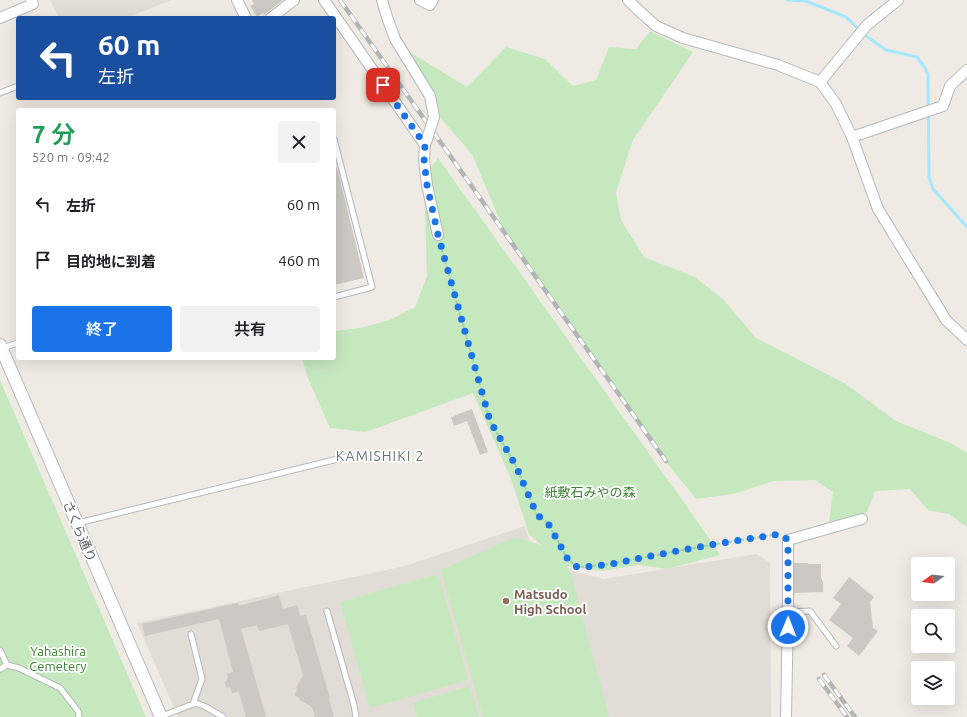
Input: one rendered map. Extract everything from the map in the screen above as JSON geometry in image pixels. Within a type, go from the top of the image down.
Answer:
[{"type":"street","points":[[0,18],[33,4],[32,0]]},
{"type":"street","points":[[237,0],[245,16]]},
{"type":"street","points":[[274,16],[294,0]]},
{"type":"street","points":[[324,0],[335,16]]},
{"type":"street","points":[[382,0],[395,39],[430,96],[434,117],[426,142],[424,159],[427,185],[438,235]]},
{"type":"street","points":[[420,0],[430,5],[433,0]]},
{"type":"street","points":[[628,0],[656,26],[683,38],[778,65],[820,82],[836,104],[852,137],[878,209],[946,320],[967,340]]},
{"type":"street","points":[[820,82],[867,25],[898,0]]},
{"type":"street","points":[[336,17],[426,142]]},
{"type":"street","points":[[852,137],[943,106],[950,86],[967,70]]},
{"type":"street","name":"さくら通り","points":[[1,346],[161,717]]},
{"type":"street","points":[[786,717],[788,540],[862,519]]},
{"type":"lane","points":[[0,93],[16,87]]},
{"type":"lane","points":[[336,146],[372,287],[336,296]]},
{"type":"lane","points":[[1,346],[16,343]]},
{"type":"lane","points":[[77,523],[350,456]]},
{"type":"lane","points":[[327,611],[354,705],[356,717]]},
{"type":"lane","points":[[788,612],[810,611],[836,646]]},
{"type":"lane","points":[[191,634],[202,679],[193,704]]},
{"type":"lane","points":[[0,650],[7,665]]},
{"type":"lane","points":[[0,669],[7,665],[19,668],[60,688],[78,711],[79,717]]},
{"type":"lane","points":[[161,717],[196,703],[223,717]]},
{"type":"path","points":[[438,235],[490,421],[516,466],[537,515],[548,523],[567,558],[577,567],[594,567],[780,534],[788,540]]},
{"type":"shaded area","points":[[50,0],[172,0],[131,16],[58,16]]},
{"type":"shaded area","name":"Matsudo High School","points":[[525,526],[529,540],[561,568],[603,579],[757,554],[770,563],[771,717],[178,717],[137,623],[405,566]]},
{"type":"green space","points":[[650,31],[693,52],[633,140],[616,192],[621,220],[644,257],[695,277],[723,299],[756,338],[846,384],[896,421],[953,444],[967,453],[967,527],[949,514],[928,510],[910,489],[875,491],[867,512],[839,526],[829,522],[833,492],[815,480],[774,481],[733,494],[696,499],[651,443],[505,233],[472,154],[430,106],[390,40],[467,87],[506,47],[545,59],[573,86],[596,80],[609,47],[636,49]]},
{"type":"green space","name":"紙敷石みやの森","points":[[438,158],[720,555],[667,569],[638,565],[602,571],[567,566],[570,570],[609,717],[483,717],[441,570],[515,537],[541,545],[529,534],[511,479],[473,393],[366,432],[330,428],[307,376],[303,360],[336,360],[336,331],[360,328],[390,320],[415,307],[427,276],[425,210],[422,179]]},
{"type":"green space","name":"Yahashira Cemetery","points":[[0,380],[146,717],[0,717]]},
{"type":"green space","points":[[438,574],[468,680],[370,708],[340,602]]},
{"type":"green space","points":[[470,686],[479,717],[417,717],[413,703]]},
{"type":"building","points":[[252,0],[283,0],[264,15],[263,13],[258,16],[256,16],[250,6],[254,4]]},
{"type":"building","points":[[336,167],[364,278],[336,285]]},
{"type":"building","points":[[472,409],[488,452],[480,455],[467,421],[454,426],[451,417]]},
{"type":"building","points":[[794,563],[821,564],[823,592],[794,593]]},
{"type":"building","points":[[849,577],[874,597],[870,602],[873,628],[878,631],[859,656],[847,646],[853,638],[829,620],[841,604],[833,598]]},
{"type":"building","points":[[279,595],[283,609],[297,605],[300,616],[306,615],[334,717],[315,717],[312,707],[294,695],[303,675],[288,624],[259,631],[257,625],[241,629],[266,717],[246,717],[239,692],[232,693],[230,687],[226,688],[225,683],[228,677],[227,674],[233,672],[219,619],[145,636],[142,624],[238,603],[239,606]]},
{"type":"waterway","points":[[788,0],[806,1],[846,17],[866,36],[886,50],[917,57],[928,74],[929,177],[933,189],[967,227]]},
{"type":"railway","points":[[340,0],[666,461]]},
{"type":"railway","points":[[824,675],[855,717]]},
{"type":"railway","points":[[819,679],[847,717]]},
{"type":"place","name":"Matsudo High School","points":[[506,601]]},
{"type":"district","name":"KAMISHIKI 2","points":[[380,456]]},
{"type":"route","points":[[383,85],[425,145],[424,159],[427,185],[438,235],[490,421],[516,466],[537,515],[548,523],[567,558],[577,567],[594,567],[780,534],[788,540],[788,627]]}]
